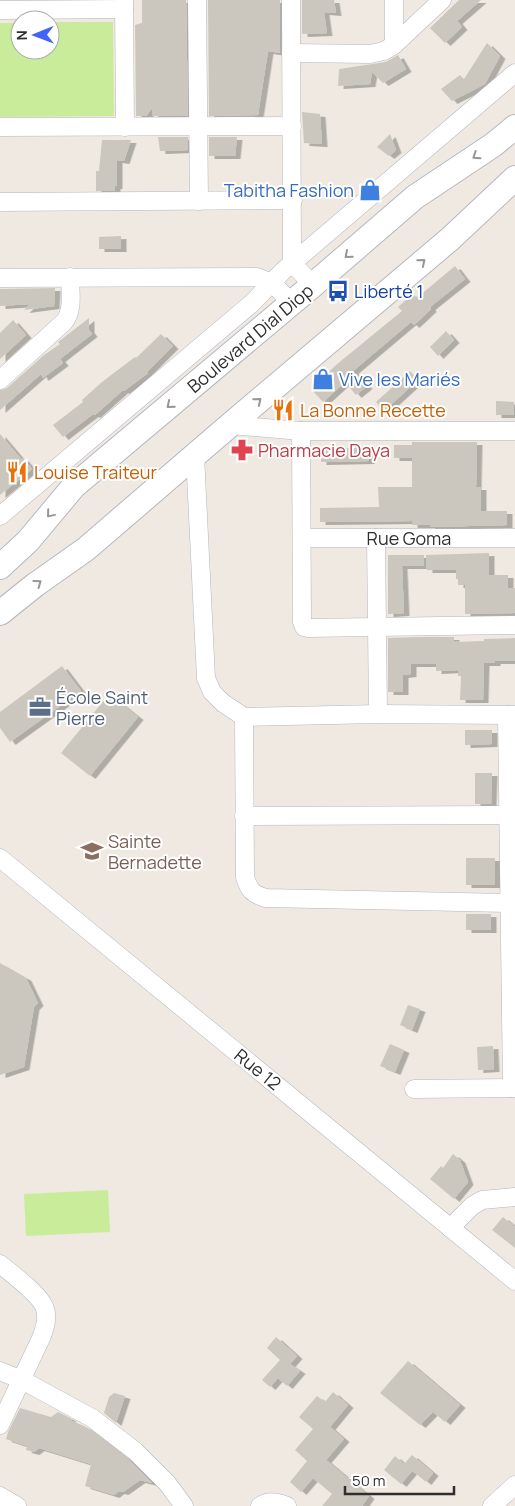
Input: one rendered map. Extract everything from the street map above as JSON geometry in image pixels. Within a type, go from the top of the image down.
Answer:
[{"type":"street","points":[[197,0],[198,201]]},
{"type":"street","points":[[291,0],[292,264],[313,285]]},
{"type":"street","points":[[394,0],[394,45]]},
{"type":"street","points":[[291,53],[370,54],[384,51],[394,45],[442,0]]},
{"type":"street","points":[[0,10],[124,5],[125,126]]},
{"type":"street","points":[[0,516],[251,304],[292,264],[515,73]]},
{"type":"street","points":[[0,127],[292,126]]},
{"type":"street","name":"Boulevard Dial Diop","points":[[0,567],[28,541],[74,486],[416,197],[515,127]]},
{"type":"street","points":[[0,613],[35,585],[86,549],[450,239],[515,178]]},
{"type":"street","points":[[0,202],[293,200]]},
{"type":"street","points":[[0,380],[68,317],[70,277]]},
{"type":"street","points":[[0,278],[257,278],[272,283],[292,303]]},
{"type":"street","points":[[230,425],[301,431],[515,430]]},
{"type":"street","points":[[301,431],[302,622],[304,626],[308,628],[377,628],[515,625]]},
{"type":"street","points":[[196,455],[206,678],[212,692],[223,703],[244,716],[378,714],[511,716],[508,903],[513,1088],[414,1089]]},
{"type":"street","name":"Rue Goma","points":[[302,538],[515,538]]},
{"type":"street","points":[[376,538],[378,714]]},
{"type":"street","points":[[244,716],[244,876],[249,889],[256,895],[266,898],[508,903]]},
{"type":"street","points":[[244,816],[508,815]]},
{"type":"street","name":"Rue 12","points":[[0,858],[515,1282]]},
{"type":"street","points":[[450,1228],[472,1206],[482,1200],[515,1197]]},
{"type":"street","points":[[0,1264],[42,1302],[46,1314],[46,1324],[42,1336],[0,1425]]},
{"type":"street","points":[[0,1372],[22,1380],[92,1418],[135,1451],[167,1483],[184,1506]]},
{"type":"street","points":[[492,1506],[515,1485]]},
{"type":"street","points":[[0,1496],[17,1506]]},
{"type":"street","points":[[260,1506],[265,1502],[275,1502],[287,1506]]},
{"type":"green space","points":[[60,22],[113,22],[114,116],[0,117],[0,23],[10,23],[10,60],[60,60]]},
{"type":"green space","points":[[108,1190],[110,1232],[26,1236],[24,1194]]},
{"type":"building","points":[[142,0],[186,0],[188,116],[153,116],[152,108],[146,116],[136,116],[135,25],[142,23]]},
{"type":"building","points":[[208,0],[280,0],[280,53],[268,51],[258,115],[209,116]]},
{"type":"building","points":[[302,0],[334,0],[336,13],[324,12],[327,33],[302,34]]},
{"type":"building","points":[[459,0],[481,0],[457,21],[462,27],[445,43],[430,28]]},
{"type":"building","points":[[487,43],[500,56],[485,84],[452,101],[441,89],[460,75],[464,79]]},
{"type":"building","points":[[398,55],[406,69],[383,83],[372,72],[370,84],[338,86],[339,69],[386,62]]},
{"type":"building","points":[[302,112],[320,114],[322,144],[304,143]]},
{"type":"building","points":[[390,134],[396,150],[389,156],[377,147]]},
{"type":"building","points":[[158,137],[188,137],[188,150],[160,151]]},
{"type":"building","points":[[209,137],[237,137],[235,156],[209,156]]},
{"type":"building","points":[[102,140],[131,140],[124,161],[117,160],[117,186],[115,186],[115,191],[96,191],[96,171],[99,171]]},
{"type":"building","points":[[121,236],[121,249],[99,249],[99,237]]},
{"type":"building","points":[[455,266],[465,279],[430,307],[431,309],[414,325],[411,322],[353,371],[367,386],[356,395],[345,382],[323,402],[311,389],[336,365],[402,311],[398,307],[413,294],[416,297],[419,296]]},
{"type":"building","points":[[55,288],[54,306],[24,310],[30,304],[0,306],[0,289]]},
{"type":"building","points":[[89,318],[89,330],[92,334],[60,359],[63,363],[43,378],[41,374],[0,410],[0,390],[7,388],[44,355],[60,344],[58,342]]},
{"type":"building","points":[[13,320],[26,335],[0,359],[0,333]]},
{"type":"building","points":[[446,331],[454,340],[438,356],[430,347]]},
{"type":"building","points":[[161,334],[173,346],[148,373],[123,390],[95,415],[93,414],[63,437],[53,425],[83,402],[82,400],[102,382],[136,358]]},
{"type":"building","points":[[410,371],[418,380],[384,411],[376,402]]},
{"type":"building","points":[[496,401],[514,402],[514,415],[496,415]]},
{"type":"building","points":[[0,434],[32,469],[0,495]]},
{"type":"building","points":[[412,442],[477,442],[476,487],[481,487],[481,511],[507,511],[507,525],[430,527],[430,525],[412,525],[412,521],[320,522],[320,508],[379,507],[378,487],[412,487],[412,458],[394,458],[394,445],[412,445]]},
{"type":"building","points":[[355,446],[369,446],[369,461],[321,462],[321,449],[355,448]]},
{"type":"building","points":[[489,553],[489,575],[508,575],[508,588],[515,588],[515,613],[465,614],[465,585],[458,585],[456,570],[427,570],[426,555]]},
{"type":"building","points":[[388,555],[424,555],[424,566],[402,566],[404,613],[388,614]]},
{"type":"building","points":[[454,637],[454,642],[515,638],[515,661],[484,663],[483,700],[460,700],[461,676],[458,676],[458,670],[436,671],[436,664],[411,664],[411,674],[403,675],[403,692],[388,692],[388,638]]},
{"type":"building","points":[[62,666],[81,691],[10,742],[0,728],[0,712]]},
{"type":"building","points":[[109,694],[138,717],[90,776],[61,753]]},
{"type":"building","points":[[465,730],[492,730],[492,744],[465,745]]},
{"type":"building","points":[[475,773],[492,773],[491,804],[475,804]]},
{"type":"building","points":[[466,858],[495,858],[495,885],[466,885]]},
{"type":"building","points":[[466,914],[491,914],[491,930],[466,930]]},
{"type":"building","points":[[0,963],[26,978],[38,1003],[34,1007],[24,1067],[0,1075]]},
{"type":"building","points":[[408,1005],[420,1009],[412,1030],[400,1025]]},
{"type":"building","points":[[390,1044],[404,1050],[395,1072],[380,1066]]},
{"type":"building","points":[[493,1046],[494,1069],[478,1070],[477,1047]]},
{"type":"building","points":[[453,1154],[460,1160],[468,1182],[454,1199],[430,1179],[441,1166],[443,1168]]},
{"type":"building","points":[[503,1217],[515,1227],[515,1248],[492,1230]]},
{"type":"building","points":[[276,1337],[297,1356],[290,1364],[300,1371],[287,1386],[278,1378],[270,1387],[262,1380],[280,1360],[267,1348]]},
{"type":"building","points":[[408,1361],[460,1405],[445,1422],[433,1412],[420,1425],[380,1393]]},
{"type":"building","points":[[333,1392],[348,1405],[330,1427],[344,1439],[326,1460],[369,1496],[362,1506],[322,1506],[332,1494],[313,1478],[301,1492],[290,1482],[307,1461],[295,1450],[313,1429],[299,1417],[317,1396],[325,1402]]},
{"type":"building","points":[[114,1393],[125,1396],[116,1423],[104,1413],[109,1397]]},
{"type":"building","points":[[20,1408],[51,1417],[58,1412],[86,1427],[128,1459],[152,1483],[140,1480],[123,1492],[119,1491],[114,1495],[85,1486],[91,1464],[39,1448],[34,1452],[26,1450],[27,1446],[6,1439]]},
{"type":"building","points":[[412,1455],[433,1473],[426,1482],[404,1464]]},
{"type":"building","points":[[395,1456],[412,1471],[401,1484],[384,1470]]},
{"type":"place","name":"Tabitha Fashion","points":[[370,190]]},
{"type":"place","name":"Liberté 1","points":[[338,291]]},
{"type":"place","name":"Vive les Mariés","points":[[323,379]]},
{"type":"place","name":"La Bonne Recette","points":[[283,410]]},
{"type":"place","name":"Pharmacie Daya","points":[[242,450]]},
{"type":"place","name":"Louise Traiteur","points":[[17,472]]},
{"type":"place","name":"École Saint Pierre","points":[[40,707]]},
{"type":"place","name":"Sainte Bernadette","points":[[92,851]]}]
